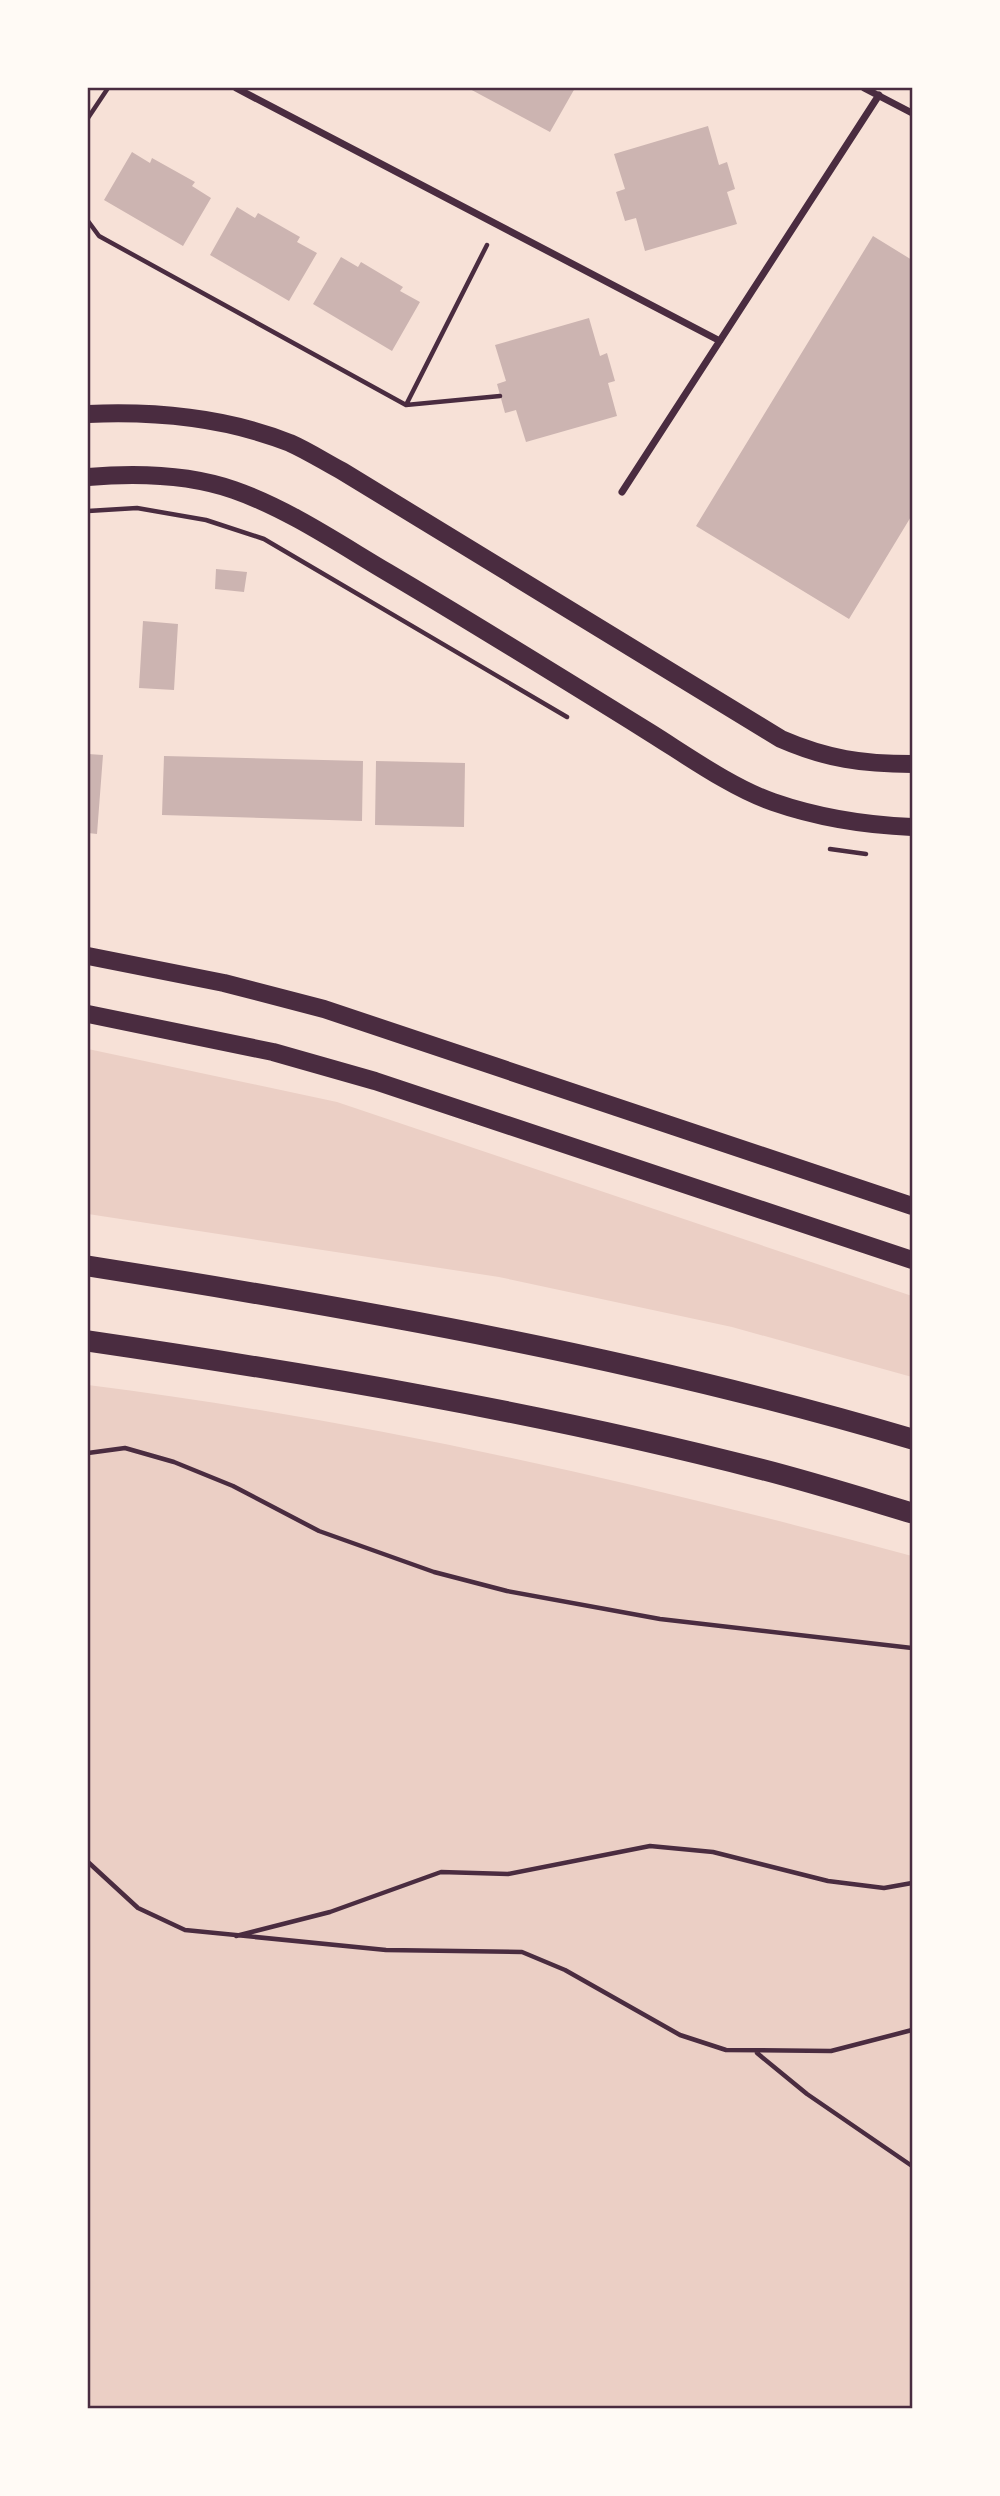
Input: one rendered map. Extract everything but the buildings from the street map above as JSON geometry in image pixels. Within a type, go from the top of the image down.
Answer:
[{"type":"highway","points":[[88,1266],[354,1309],[601,1359],[786,1402],[912,1438]]},
{"type":"highway","points":[[88,1340],[341,1380],[582,1428],[760,1469],[912,1513]]},
{"type":"main road","points":[[88,414],[121,412],[215,422],[292,444],[342,471],[781,739],[820,755],[870,764],[912,764]]},
{"type":"main road","points":[[88,477],[138,475],[178,478],[232,489],[277,509],[352,551],[769,801],[819,816],[868,825],[912,827]]},
{"type":"main road","points":[[88,956],[224,982],[324,1009],[912,1206]]},
{"type":"main road","points":[[88,1014],[273,1052],[375,1081],[912,1260]]},
{"type":"street","points":[[236,88],[720,341]]},
{"type":"street","points":[[864,88],[912,113]]},
{"type":"street","points":[[622,492],[879,95]]},
{"type":"path","points":[[88,118],[108,88]]},
{"type":"path","points":[[88,221],[99,236],[406,405],[500,396]]},
{"type":"path","points":[[406,405],[497,225]]},
{"type":"path","points":[[88,511],[137,508],[206,520],[264,539],[569,718]]},
{"type":"path","points":[[824,847],[849,853],[874,854]]},
{"type":"path","points":[[88,1453],[125,1448],[174,1462],[233,1486],[319,1531],[434,1572],[507,1591],[660,1619],[912,1648]]},
{"type":"path","points":[[232,1937],[331,1912],[441,1872],[508,1874],[650,1846],[713,1852],[828,1881],[884,1888],[912,1883]]},
{"type":"path","points":[[88,1862],[138,1908],[185,1930],[232,1937],[386,1950],[522,1952],[565,1969],[680,2035],[726,2050],[831,2051],[912,2029]]},
{"type":"path","points":[[756,2052],[807,2094],[912,2166]]},
{"type":"shaded area","points":[[88,1049],[337,1102],[912,1296],[912,1377],[732,1327],[499,1277],[88,1214]]},
{"type":"shaded area","points":[[88,1385],[296,1416],[503,1456],[708,1503],[912,1556],[912,2408],[88,2408]]}]
